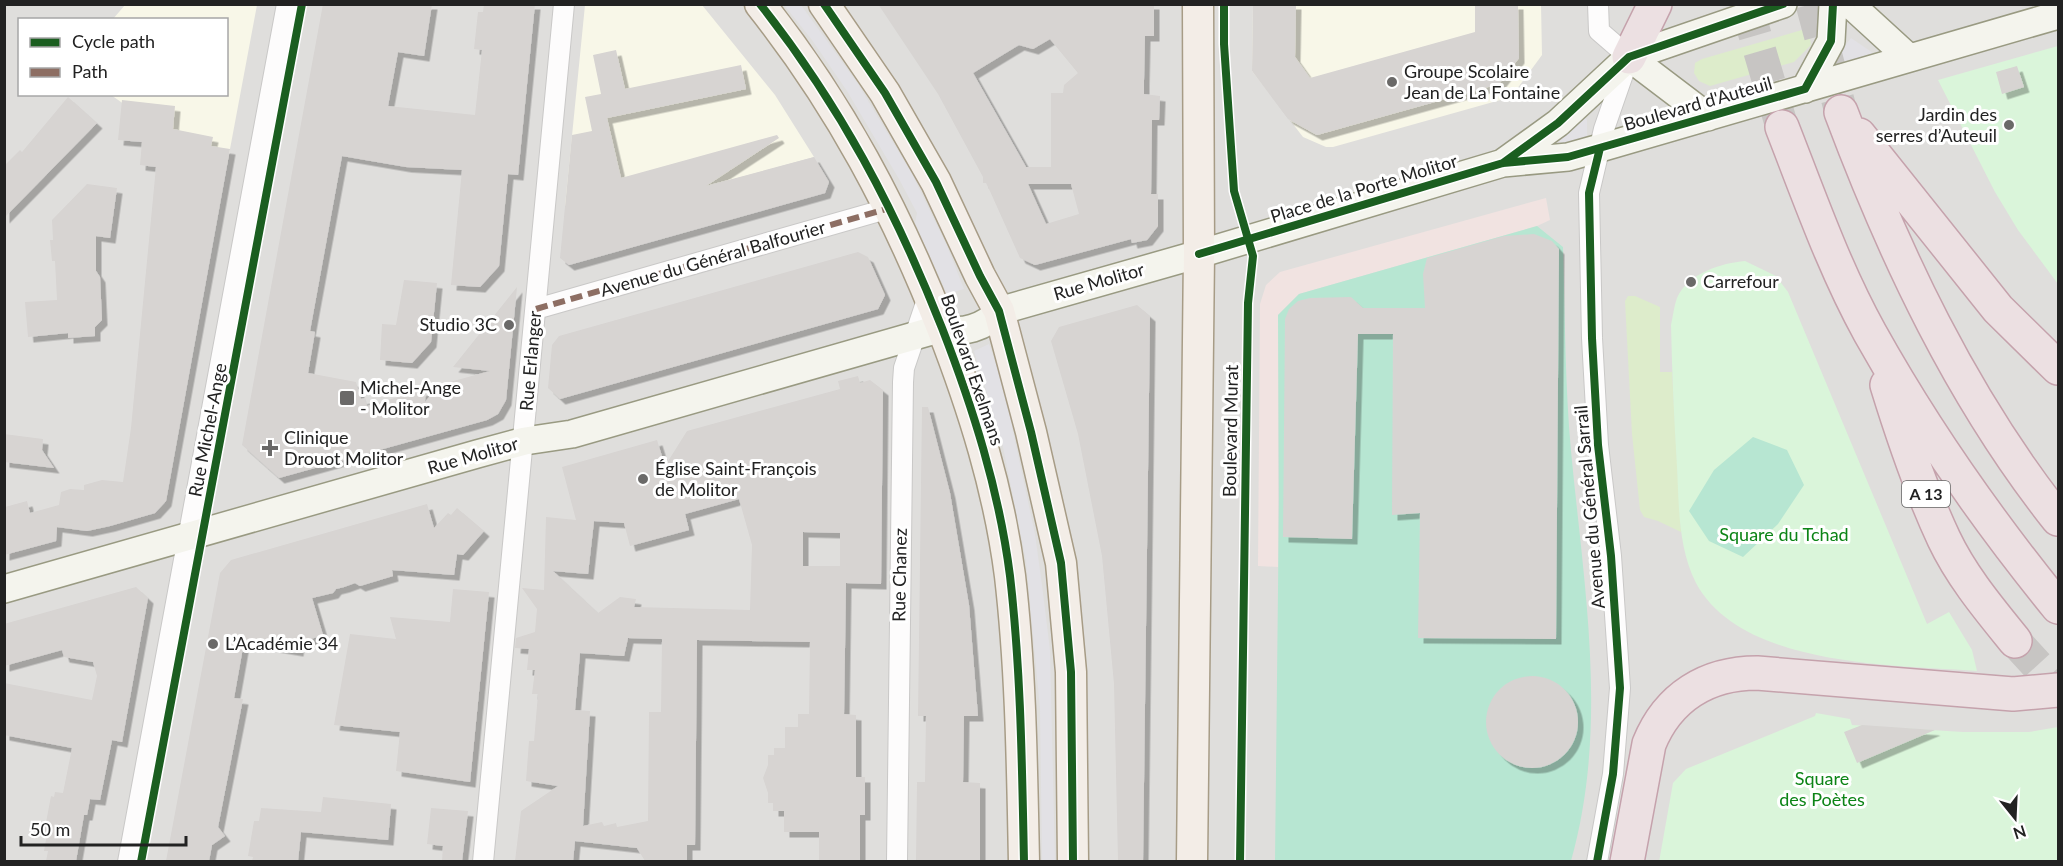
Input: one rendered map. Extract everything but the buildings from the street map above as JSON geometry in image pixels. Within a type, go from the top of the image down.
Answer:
[{"type":"highway","points":[[1629,57],[1655,4]]},
{"type":"highway","points":[[2058,368],[1998,309],[1841,112],[1869,186],[1939,335],[2010,452],[2058,519]]},
{"type":"highway","points":[[1782,127],[1822,230],[1870,331],[1970,492],[2058,607]]},
{"type":"highway","name":"A 13","points":[[1870,331],[1906,446],[1945,541],[1989,608],[2015,641]]},
{"type":"highway","points":[[1627,861],[1649,744],[1654,732],[1664,716],[1682,696],[1714,678],[1739,673],[1757,673],[2013,694],[2058,690]]},
{"type":"main road","name":"Boulevard Exelmans","points":[[760,4],[789,41],[844,122],[890,208],[929,294],[928,332],[985,449],[1010,575],[1019,689],[1024,861]]},
{"type":"main road","name":"Boulevard Exelmans","points":[[824,4],[897,113],[936,182],[980,276],[999,310],[1031,432],[1061,563],[1071,672],[1073,861]]},
{"type":"main road","name":"Boulevard Murat","points":[[1192,861],[1199,254],[1198,4]]},
{"type":"street","name":"Rue Michel-Ange","points":[[128,861],[287,4]]},
{"type":"street","name":"Rue Erlanger","points":[[483,861],[525,441],[564,4]]},
{"type":"street","points":[[1598,4],[1599,32],[1708,117]]},
{"type":"street","points":[[1629,57],[1699,31],[1783,4]]},
{"type":"street","points":[[1805,89],[1831,41],[1833,4]]},
{"type":"street","points":[[1850,4],[1909,58]]},
{"type":"street","name":"Boulevard d'Auteuil","points":[[1600,148],[2058,15]]},
{"type":"street","name":"Place de la Porte Molitor","points":[[1503,163],[1558,123],[1629,57]]},
{"type":"street","name":"Avenue du Général Sarrail","points":[[1597,861],[1613,774],[1620,688],[1611,556],[1598,445],[1592,338],[1589,193],[1600,148],[1629,57]]},
{"type":"street","name":"Place de la Porte Molitor","points":[[1199,254],[1503,163],[1568,157],[1600,148]]},
{"type":"street","name":"Avenue du Général Balfourier","points":[[536,309],[890,208]]},
{"type":"street","name":"Rue Molitor","points":[[4,589],[187,539],[525,441],[572,434],[928,332],[948,317],[986,304],[999,310],[1199,254]]},
{"type":"street","name":"Rue Chanez","points":[[897,861],[903,382],[904,368],[928,332]]},
{"type":"shaded area","points":[[5,5],[2058,5],[2058,861],[5,862]]},
{"type":"shaded area","points":[[125,5],[257,5],[227,165],[202,159],[112,96],[228,96],[228,18],[114,18]]},
{"type":"shaded area","points":[[585,5],[702,5],[775,95],[814,157],[619,211],[565,206]]},
{"type":"shaded area","points":[[784,5],[801,5],[858,84],[912,174],[947,246],[964,289],[947,294],[915,223],[917,213],[899,179],[847,91],[812,40]]},
{"type":"shaded area","name":"Groupe Scolaire Jean de La Fontaine","points":[[1253,5],[1541,5],[1542,55],[1511,97],[1333,147],[1326,147],[1303,137],[1252,71]]},
{"type":"shaded area","points":[[1851,38],[1876,55],[1834,67],[1833,60]]},
{"type":"shaded area","points":[[1583,116],[1587,120],[1587,136],[1560,146],[1559,142]]},
{"type":"shaded area","points":[[1546,198],[1550,220],[1537,226],[1299,294],[1278,315],[1278,567],[1258,566],[1260,304],[1266,285],[1280,272]]},
{"type":"shaded area","points":[[989,344],[1017,425],[1012,427],[1035,534],[1042,585],[1050,650],[1055,861],[1042,861],[1040,709],[1026,561],[1002,442],[974,351]]},
{"type":"green space","points":[[1802,30],[1809,32],[1811,45],[1794,62],[1710,86],[1699,81],[1694,73],[1695,63],[1702,59]]},
{"type":"green space","name":"Jardin des serres d’Auteuil","points":[[2058,46],[2058,284],[2018,230],[1995,192],[1938,80]]},
{"type":"green space","points":[[1537,226],[1563,247],[1569,426],[1590,657],[1589,759],[1582,810],[1571,861],[1275,862],[1279,499],[1278,315],[1299,294]]},
{"type":"green space","name":"Square du Tchad","points":[[1745,261],[1776,276],[1788,292],[1927,624],[1949,612],[1972,650],[1977,671],[1863,663],[1783,646],[1747,631],[1718,611],[1696,583],[1690,570],[1683,541],[1678,496],[1671,325],[1677,298],[1689,282],[1716,267]]},
{"type":"green space","points":[[1628,296],[1635,296],[1660,307],[1660,372],[1672,372],[1681,532],[1644,517],[1640,510],[1632,434],[1625,301]]},
{"type":"green space","points":[[1753,437],[1787,450],[1804,485],[1778,524],[1743,557],[1709,541],[1689,511],[1714,470]]},
{"type":"green space","name":"Square des Poètes","points":[[1816,713],[1850,719],[1852,725],[1963,732],[2029,732],[2058,727],[2058,861],[1659,862],[1673,783],[1686,769],[1815,716]]},
{"type":"tunnel","points":[[1746,4],[1782,127]]},
{"type":"tunnel","points":[[1812,4],[1841,112]]},
{"type":"tunnel","points":[[2015,641],[2058,688]]},
{"type":"marked path","points":[[536,309],[890,208]]},
{"type":"cycle path","points":[[141,862],[302,4]]},
{"type":"cycle path","points":[[760,4],[816,80],[885,200],[942,328],[984,450],[1005,544],[1014,612],[1022,755],[1024,862]]},
{"type":"cycle path","points":[[824,4],[885,93],[936,182],[999,311],[1031,432],[1061,563],[1071,672],[1073,862]]},
{"type":"cycle path","points":[[1224,4],[1224,44],[1234,191],[1253,256],[1248,303],[1240,862]]},
{"type":"cycle path","points":[[1503,163],[1558,123],[1629,57],[1783,4]]},
{"type":"cycle path","points":[[1199,254],[1503,163],[1568,157],[1805,89],[1831,41],[1833,4]]},
{"type":"cycle path","points":[[1597,862],[1613,774],[1620,688],[1611,556],[1598,445],[1592,338],[1589,193],[1600,148]]},
{"type":"place","name":"Groupe Scolaire Jean de La Fontaine","points":[[1392,82]]},
{"type":"place","name":"Jardin des serres d’Auteuil","points":[[2009,125]]},
{"type":"place","name":"Carrefour","points":[[1691,282]]},
{"type":"place","name":"Studio 3C","points":[[509,325]]},
{"type":"place","name":"Michel-Ange - Molitor","points":[[347,398]]},
{"type":"place","name":"Clinique Drouot Molitor","points":[[270,448]]},
{"type":"place","name":"Église Saint-François de Molitor","points":[[643,479]]},
{"type":"place","name":"L’Académie 34","points":[[213,644]]}]
